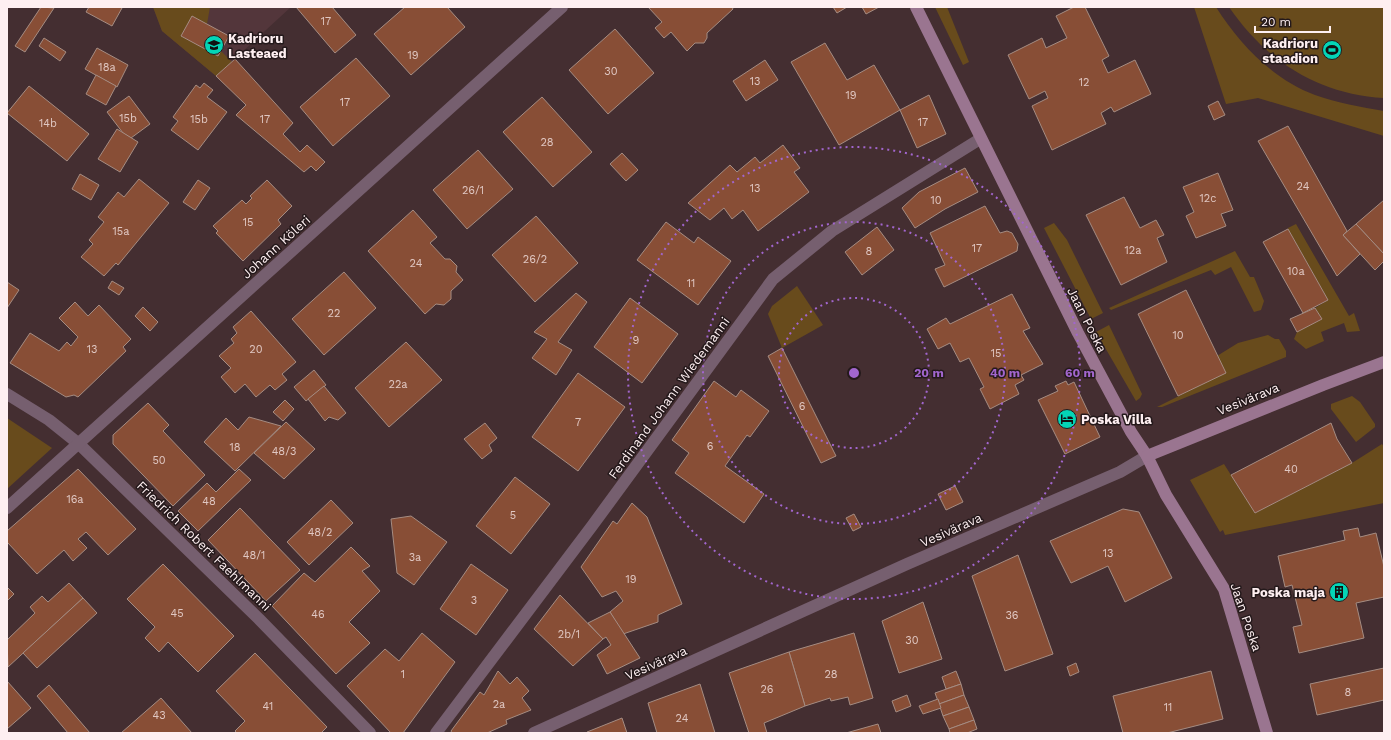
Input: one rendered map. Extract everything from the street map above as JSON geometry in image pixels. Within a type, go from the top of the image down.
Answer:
[{"type":"street","name":"Johann Köleri","points":[[7,508],[562,7]]},
{"type":"street","name":"Jaan Poska","points":[[916,7],[966,106],[980,139],[1078,333],[1131,432],[1147,456],[1166,495],[1224,589],[1267,733]]},
{"type":"street","name":"Ferdinand Johann Wiedemanni","points":[[436,733],[592,526],[773,279],[832,231],[980,139]]},
{"type":"street","name":"Vesivärava","points":[[534,733],[908,564],[1120,472],[1147,456],[1323,384],[1384,362]]},
{"type":"street","name":"Friedrich Robert Faehlmanni","points":[[7,394],[49,420],[79,444],[259,619],[370,733]]},
{"type":"shaded area","name":"Kadrioru Lasteaed","points":[[153,7],[291,7],[216,76],[162,31]]},
{"type":"shaded area","points":[[153,7],[210,7],[207,24],[192,17],[181,36],[218,56],[221,51],[232,62],[216,76],[162,31]]},
{"type":"shaded area","points":[[935,7],[947,7],[969,62],[963,65]]},
{"type":"shaded area","points":[[1194,7],[1216,7],[1225,21],[1247,47],[1285,80],[1315,95],[1384,111],[1384,136],[1258,98],[1226,104]]},
{"type":"shaded area","name":"Kadrioru staadion","points":[[1229,7],[1384,7],[1384,98],[1337,90],[1316,82],[1296,71],[1277,58],[1260,43]]},
{"type":"shaded area","points":[[1054,223],[1067,240],[1103,313],[1091,319],[1044,228]]},
{"type":"shaded area","points":[[1296,224],[1349,316],[1354,313],[1360,331],[1347,332],[1344,323],[1321,332],[1324,341],[1306,349],[1294,339],[1297,332],[1322,319],[1315,308],[1328,300],[1288,229]]},
{"type":"shaded area","points":[[1235,251],[1250,277],[1254,277],[1264,301],[1261,310],[1254,312],[1231,267],[1215,275],[1211,270],[1111,310],[1109,308]]},
{"type":"shaded area","points":[[797,286],[823,325],[782,348],[768,314],[772,306]]},
{"type":"shaded area","points":[[1109,325],[1142,394],[1136,401],[1096,332]]},
{"type":"shaded area","points":[[1268,335],[1275,339],[1279,339],[1286,351],[1286,357],[1162,407],[1157,407],[1225,373],[1217,356],[1238,343]]},
{"type":"shaded area","points":[[1352,396],[1360,402],[1375,424],[1375,427],[1356,442],[1331,409],[1331,404]]},
{"type":"shaded area","points":[[7,418],[52,448],[7,489]]},
{"type":"shaded area","points":[[1382,444],[1384,447],[1384,503],[1225,535],[1223,530],[1220,532],[1190,480],[1224,464],[1255,513],[1352,463]]},
{"type":"building","points":[[41,7],[54,8],[25,52],[15,46]]},
{"type":"building","points":[[89,7],[122,8],[112,26],[86,12]]},
{"type":"building","points":[[296,7],[332,7],[356,35],[335,53]]},
{"type":"building","points":[[405,7],[447,7],[465,27],[411,75],[374,34]]},
{"type":"building","points":[[648,7],[732,7],[733,9],[707,33],[707,38],[704,43],[695,43],[687,51],[671,32],[664,38],[655,28],[662,22]]},
{"type":"building","points":[[833,7],[847,7],[837,13]]},
{"type":"building","points":[[862,7],[879,7],[866,14]]},
{"type":"building","points":[[1074,7],[1085,7],[1109,56],[1102,60],[1108,73],[1135,60],[1151,94],[1114,112],[1111,107],[1101,113],[1106,124],[1052,150],[1032,106],[1048,98],[1045,91],[1029,99],[1008,55],[1042,38],[1046,48],[1067,38],[1056,16]]},
{"type":"building","points":[[192,16],[229,36],[218,56],[181,36]]},
{"type":"building","points":[[615,29],[654,73],[608,114],[569,70]]},
{"type":"building","points":[[44,38],[66,52],[60,61],[39,46]]},
{"type":"building","points":[[825,43],[847,80],[874,65],[900,110],[839,145],[791,62]]},
{"type":"building","points":[[97,48],[128,65],[117,87],[85,69]]},
{"type":"building","points":[[356,58],[390,96],[333,146],[300,107]]},
{"type":"building","points":[[235,59],[293,123],[283,134],[300,152],[307,145],[325,162],[316,171],[311,166],[304,172],[236,115],[246,105],[216,76]]},
{"type":"building","points":[[765,60],[778,80],[746,101],[733,81]]},
{"type":"building","points":[[96,75],[116,86],[106,105],[86,94]]},
{"type":"building","points":[[204,83],[213,90],[207,97],[227,112],[198,150],[171,130],[178,121],[173,117],[196,85],[200,88]]},
{"type":"building","points":[[29,86],[89,134],[67,161],[7,113]]},
{"type":"building","points":[[929,95],[946,134],[917,148],[900,110]]},
{"type":"building","points":[[129,96],[150,124],[131,138],[123,133],[107,112]]},
{"type":"building","points":[[542,97],[592,152],[553,187],[503,132]]},
{"type":"building","points":[[1218,101],[1225,115],[1214,120],[1208,106]]},
{"type":"building","points":[[1288,126],[1347,231],[1343,235],[1360,254],[1337,276],[1258,141]]},
{"type":"building","points":[[117,129],[138,142],[120,172],[98,159]]},
{"type":"building","points":[[783,145],[800,168],[794,172],[809,192],[758,231],[743,210],[732,219],[724,208],[710,220],[688,203],[730,165],[737,172],[755,157],[760,163]]},
{"type":"building","points":[[478,150],[513,189],[467,229],[433,190]]},
{"type":"building","points":[[622,153],[638,170],[626,181],[610,164]]},
{"type":"building","points":[[965,168],[978,192],[945,209],[915,228],[902,208],[919,192]]},
{"type":"building","points":[[1218,173],[1233,210],[1221,214],[1226,226],[1196,238],[1186,216],[1194,212],[1183,187]]},
{"type":"building","points":[[80,174],[99,185],[91,200],[72,189]]},
{"type":"building","points":[[139,179],[169,203],[118,265],[116,263],[104,276],[81,257],[93,244],[89,240],[104,222],[98,217],[118,192],[124,197]]},
{"type":"building","points":[[198,180],[210,188],[195,210],[183,202]]},
{"type":"building","points":[[267,180],[292,206],[278,220],[281,224],[243,261],[216,233],[218,231],[213,226],[242,200],[246,204],[252,198],[250,196]]},
{"type":"building","points":[[1124,197],[1140,228],[1156,220],[1164,235],[1157,238],[1167,262],[1121,285],[1086,215]]},
{"type":"building","points":[[1384,200],[1384,254],[1356,224]]},
{"type":"building","points":[[985,206],[1000,233],[1007,231],[1012,233],[1018,244],[1017,251],[944,287],[935,269],[945,265],[930,233]]},
{"type":"building","points":[[413,210],[437,237],[430,243],[445,259],[450,259],[457,266],[456,272],[463,280],[451,291],[451,299],[444,305],[436,304],[425,314],[368,251]]},
{"type":"building","points":[[536,216],[578,263],[535,302],[492,255]]},
{"type":"building","points":[[666,222],[694,243],[698,237],[731,261],[698,305],[637,260]]},
{"type":"building","points":[[1356,224],[1384,254],[1384,261],[1375,270],[1343,235]]},
{"type":"building","points":[[877,227],[894,250],[862,275],[845,252]]},
{"type":"building","points":[[1288,229],[1328,300],[1303,313],[1263,242]]},
{"type":"building","points":[[344,272],[376,308],[324,355],[292,319]]},
{"type":"building","points":[[112,281],[124,288],[119,295],[108,288]]},
{"type":"building","points":[[7,282],[19,290],[7,308]]},
{"type":"building","points":[[1186,290],[1226,373],[1178,396],[1138,314]]},
{"type":"building","points":[[576,293],[587,302],[558,342],[572,350],[556,375],[532,358],[547,339],[534,332]]},
{"type":"building","points":[[1012,294],[1030,328],[1023,331],[1043,364],[1021,375],[1024,380],[1015,385],[1019,394],[990,409],[980,389],[984,387],[969,358],[960,362],[950,343],[938,349],[927,329],[946,318],[950,324]]},
{"type":"building","points":[[630,298],[678,334],[642,383],[594,347]]},
{"type":"building","points":[[75,302],[88,316],[99,305],[131,339],[123,347],[126,351],[78,397],[74,395],[66,397],[10,363],[30,333],[59,351],[67,342],[71,346],[78,337],[59,318]]},
{"type":"building","points":[[143,307],[158,322],[150,331],[135,316]]},
{"type":"building","points":[[1315,308],[1322,319],[1297,332],[1290,319]]},
{"type":"building","points":[[251,311],[296,362],[282,374],[287,380],[275,390],[270,385],[256,397],[245,384],[235,393],[221,377],[231,368],[219,356],[234,343],[231,339],[237,333],[233,327]]},
{"type":"building","points":[[406,342],[442,380],[389,427],[355,388]]},
{"type":"building","points":[[782,348],[836,456],[821,463],[768,356]]},
{"type":"building","points":[[314,370],[326,385],[306,401],[294,387]]},
{"type":"building","points":[[578,373],[625,407],[578,471],[532,437]]},
{"type":"building","points":[[714,381],[736,397],[741,390],[769,411],[750,437],[747,435],[725,466],[764,494],[744,523],[675,473],[689,453],[672,440]]},
{"type":"building","points":[[1066,381],[1068,385],[1074,382],[1100,437],[1065,454],[1038,400],[1058,391],[1055,386]]},
{"type":"building","points":[[324,386],[346,413],[338,420],[329,417],[325,421],[308,399]]},
{"type":"building","points":[[285,400],[294,409],[283,421],[273,412]]},
{"type":"building","points":[[148,403],[169,425],[163,431],[205,475],[173,506],[113,444],[113,435]]},
{"type":"building","points":[[249,417],[281,426],[235,471],[204,442],[226,418],[238,430]]},
{"type":"building","points":[[286,422],[315,449],[284,479],[254,453]]},
{"type":"building","points":[[485,423],[497,438],[489,445],[492,451],[482,459],[464,439]]},
{"type":"building","points":[[1331,423],[1337,439],[1352,463],[1255,513],[1231,475]]},
{"type":"building","points":[[78,469],[136,529],[108,555],[86,532],[78,539],[87,548],[73,561],[64,550],[37,574],[7,542],[7,531]]},
{"type":"building","points":[[239,469],[251,480],[198,531],[178,511],[207,483],[216,492]]},
{"type":"building","points":[[515,477],[550,504],[511,554],[476,526]]},
{"type":"building","points":[[955,486],[963,502],[946,510],[938,494]]},
{"type":"building","points":[[331,500],[353,523],[309,565],[287,542]]},
{"type":"building","points":[[632,503],[647,517],[682,604],[658,615],[658,622],[623,634],[610,612],[623,601],[616,591],[602,597],[581,567],[613,521],[617,524]]},
{"type":"building","points":[[240,508],[300,570],[266,601],[208,540]]},
{"type":"building","points":[[1123,509],[1139,512],[1172,578],[1125,602],[1108,566],[1071,583],[1050,541]]},
{"type":"building","points":[[854,514],[861,527],[853,531],[846,518]]},
{"type":"building","points":[[411,516],[447,542],[414,585],[397,573],[391,519]]},
{"type":"building","name":"Poska maja","points":[[1358,528],[1360,537],[1376,533],[1384,567],[1384,597],[1356,603],[1364,638],[1299,653],[1293,627],[1302,625],[1292,585],[1285,587],[1278,556],[1345,540],[1343,531]]},
{"type":"building","points":[[351,547],[370,566],[362,571],[380,591],[349,622],[370,643],[336,674],[272,606],[304,573],[315,582]]},
{"type":"building","points":[[1018,555],[1053,654],[1005,671],[972,576]]},
{"type":"building","points":[[163,564],[234,636],[198,672],[168,642],[159,652],[145,638],[155,627],[127,599]]},
{"type":"building","points":[[471,564],[508,590],[476,635],[440,609]]},
{"type":"building","points":[[69,583],[83,598],[8,667],[7,640],[35,613],[30,607],[42,596],[48,602]]},
{"type":"building","points":[[7,587],[14,594],[7,601]]},
{"type":"building","points":[[560,595],[603,639],[573,666],[534,629]]},
{"type":"building","points":[[83,598],[97,613],[37,668],[23,653]]},
{"type":"building","points":[[923,602],[942,659],[899,673],[882,621]]},
{"type":"building","points":[[610,612],[640,658],[607,674],[597,655],[611,645],[606,637],[603,639],[588,623]]},
{"type":"building","points":[[422,633],[455,662],[403,733],[391,733],[347,686],[385,649],[399,661]]},
{"type":"building","points":[[854,633],[873,698],[850,705],[848,697],[831,701],[830,698],[805,706],[789,652]]},
{"type":"building","points":[[789,652],[805,706],[764,723],[767,733],[749,733],[729,673]]},
{"type":"building","points":[[255,653],[327,727],[321,733],[237,733],[235,731],[245,721],[216,691]]},
{"type":"building","points":[[1076,663],[1079,672],[1070,676],[1067,667]]},
{"type":"building","points":[[1384,668],[1384,700],[1317,715],[1310,684]]},
{"type":"building","points":[[498,671],[510,684],[517,677],[529,691],[522,698],[531,710],[506,720],[507,724],[487,733],[452,733],[451,731],[480,692],[484,695]]},
{"type":"building","points":[[956,671],[961,684],[946,689],[942,677]]},
{"type":"building","points":[[1211,671],[1223,719],[1167,733],[1123,733],[1113,696]]},
{"type":"building","points":[[7,681],[31,708],[7,729]]},
{"type":"building","points":[[700,684],[715,733],[657,733],[648,703]]},
{"type":"building","points":[[961,684],[964,695],[939,704],[935,693]]},
{"type":"building","points":[[49,685],[90,733],[68,733],[37,696]]},
{"type":"building","points":[[907,695],[911,706],[896,712],[892,701]]},
{"type":"building","points":[[964,695],[969,707],[943,716],[939,704]]},
{"type":"building","points":[[161,698],[192,733],[121,733]]},
{"type":"building","points":[[938,699],[941,708],[923,714],[919,706]]},
{"type":"building","points":[[969,707],[974,720],[949,729],[943,716]]},
{"type":"building","points":[[622,718],[627,733],[587,733],[587,732]]},
{"type":"building","points":[[974,720],[977,729],[967,733],[950,733],[949,729]]},
{"type":"building","points":[[878,724],[881,733],[846,733]]},
{"type":"place","name":"Kadrioru Lasteaed","points":[[214,45]]},
{"type":"place","name":"Kadrioru staadion","points":[[1332,50]]},
{"type":"place","name":"Poska Villa","points":[[1067,419]]},
{"type":"place","name":"Poska maja","points":[[1339,592]]}]
